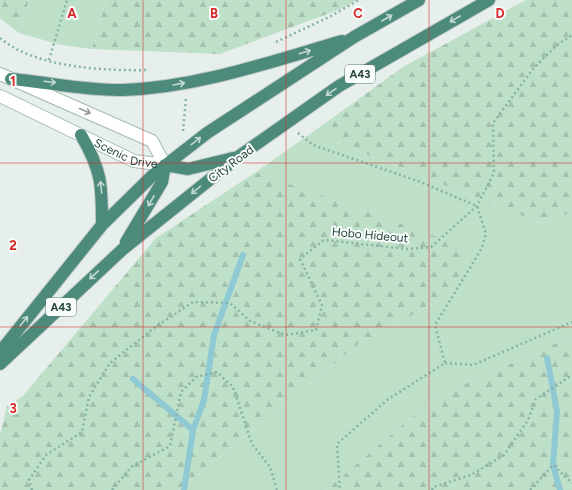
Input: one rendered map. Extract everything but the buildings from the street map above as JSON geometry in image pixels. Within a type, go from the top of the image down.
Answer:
[{"type":"highway","name":"A43","points":[[0,352],[102,226],[153,174],[207,133],[354,37],[419,0]]},
{"type":"highway","name":"City Road","points":[[0,364],[123,249],[238,157],[339,86],[489,0]]},
{"type":"highway","points":[[5,77],[121,90],[164,87],[218,78],[354,37]]},
{"type":"highway","points":[[81,135],[91,152],[99,172],[102,192],[102,226]]},
{"type":"highway","points":[[123,249],[162,182],[165,165],[188,169],[238,157]]},
{"type":"main road","name":"Scenic Drive","points":[[5,77],[152,141],[165,165]]},
{"type":"main road","name":"Scenic Drive","points":[[0,96],[134,161],[165,165]]},
{"type":"path","points":[[48,60],[67,0]]},
{"type":"path","points":[[270,44],[329,17],[359,0]]},
{"type":"path","name":"Hobo Hideout","points":[[32,490],[29,480],[46,455],[82,432],[89,397],[110,363],[154,328],[193,302],[230,303],[250,321],[285,335],[316,330],[322,305],[300,259],[324,240],[395,248],[431,247],[478,206],[494,173],[493,122],[533,69],[557,45],[572,35]]},
{"type":"path","points":[[0,38],[11,47],[48,60],[111,71],[154,70]]},
{"type":"path","points":[[181,153],[187,83]]},
{"type":"path","points":[[286,123],[313,145],[418,181],[478,206],[486,234],[482,248],[435,325],[445,363]]},
{"type":"path","points":[[340,490],[337,444],[387,400],[445,363],[473,365],[572,322]]},
{"type":"path","points":[[112,490],[132,467],[170,446],[181,392],[196,377],[217,372],[233,387],[252,444],[270,467],[277,490]]},
{"type":"path","points":[[432,490],[433,487],[471,476],[504,455],[517,440],[528,420],[536,399],[572,375]]},
{"type":"path","points":[[530,490],[553,465],[572,483]]},
{"type":"green space","points":[[0,0],[29,0],[19,33],[0,18]]},
{"type":"green space","points":[[29,0],[106,0],[92,49],[61,45],[19,33]]},
{"type":"green space","points":[[106,0],[357,0],[341,9],[220,54],[92,49]]},
{"type":"green space","points":[[526,0],[572,0],[572,212],[543,224],[333,141],[331,119],[403,67]]},
{"type":"green space","points":[[331,119],[333,141],[543,224],[572,212],[572,336],[436,397],[326,490],[179,490],[361,342],[452,294],[470,249],[256,172]]},
{"type":"green space","points":[[256,172],[471,249],[452,294],[361,342],[179,490],[0,490],[0,435],[7,406],[22,397],[156,238]]},
{"type":"green space","points":[[572,336],[572,490],[326,490],[436,397]]},
{"type":"waterway","points":[[193,430],[204,400],[214,335],[243,255]]},
{"type":"waterway","points":[[547,358],[557,411],[553,465],[560,490]]},
{"type":"waterway","points":[[133,379],[193,430],[184,490]]}]
